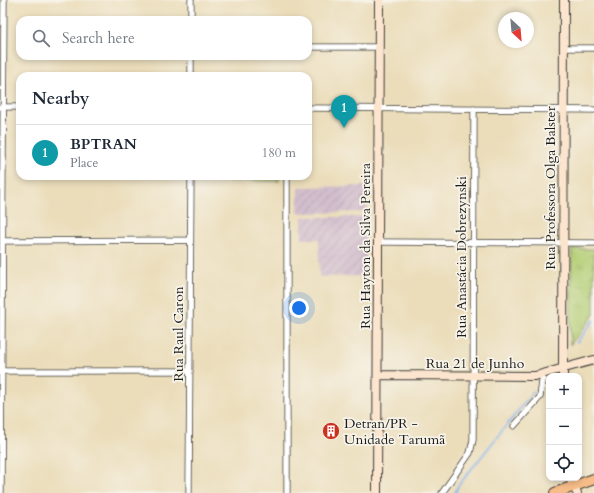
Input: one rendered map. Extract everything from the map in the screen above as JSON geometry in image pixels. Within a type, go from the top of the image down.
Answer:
[{"type":"highway","points":[[554,493],[594,479]]},
{"type":"street","points":[[1,493],[3,241],[2,107],[4,0]]},
{"type":"street","points":[[191,0],[191,16]]},
{"type":"street","name":"Rua Hayton da Silva Pereira","points":[[377,493],[379,0]]},
{"type":"street","name":"Rua Professora Olga Balster","points":[[563,373],[564,0]]},
{"type":"street","points":[[312,47],[378,47]]},
{"type":"street","points":[[564,48],[594,48]]},
{"type":"street","points":[[191,60],[191,72]]},
{"type":"street","points":[[2,107],[16,107]]},
{"type":"street","points":[[312,108],[594,110]]},
{"type":"street","name":"Rua Anastácia Dobrezynski","points":[[442,493],[470,453],[473,440],[474,109]]},
{"type":"street","name":"Rua Raul Caron","points":[[189,493],[191,180]]},
{"type":"street","points":[[287,493],[288,180]]},
{"type":"street","points":[[3,241],[190,240]]},
{"type":"street","points":[[378,242],[594,243]]},
{"type":"street","name":"Rua 21 de Junho","points":[[563,373],[594,360]]},
{"type":"street","points":[[2,371],[190,371]]},
{"type":"street","points":[[514,426],[540,397],[543,374]]},
{"type":"street","name":"Rua 21 de Junho","points":[[378,375],[528,376],[546,374]]},
{"type":"shaded area","points":[[366,186],[367,212],[298,213],[298,187]]},
{"type":"shaded area","points":[[302,217],[366,217],[367,276],[319,277],[319,239],[302,239]]},
{"type":"green space","points":[[206,180],[279,180],[279,181]]},
{"type":"green space","points":[[572,249],[594,249],[594,315],[570,345]]},
{"type":"waterway","points":[[577,342],[594,320]]},
{"type":"waterway","points":[[455,493],[458,486],[534,391]]},
{"type":"place","name":"BPTRAN","points":[[344,128]]},
{"type":"place","name":"Detran/PR - Unidade Tarumã","points":[[331,431]]}]
